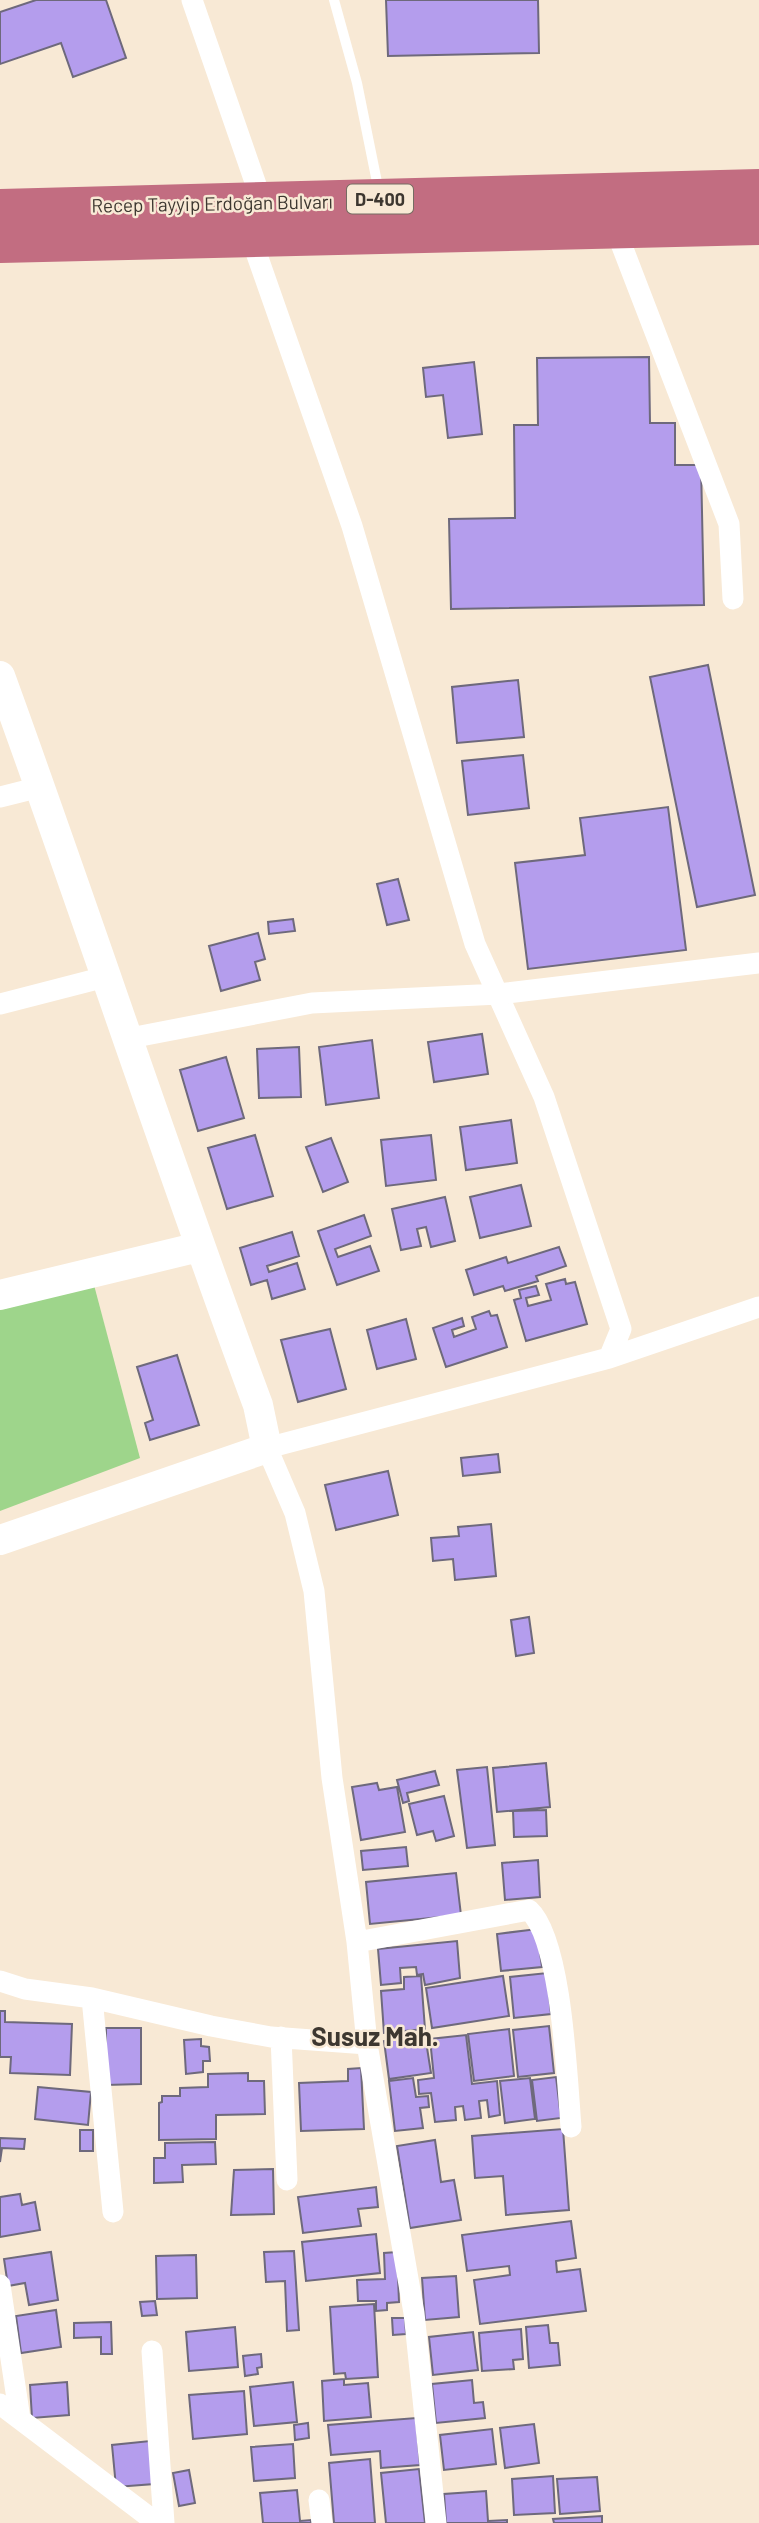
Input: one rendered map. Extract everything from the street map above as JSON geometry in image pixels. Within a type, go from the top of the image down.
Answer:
[{"type":"highway","name":"Recep Tayyip Erdoğan Bulvarı","points":[[0,208],[759,188]]},
{"type":"highway","name":"Recep Tayyip Erdoğan Bulvarı","points":[[0,244],[759,226]]},
{"type":"street","points":[[192,0],[262,202]]},
{"type":"street","points":[[615,229],[729,524],[733,599]]},
{"type":"street","points":[[251,238],[352,526],[475,944],[544,1097],[621,1329],[609,1359]]},
{"type":"street","points":[[1,684],[40,787],[199,1247],[258,1405],[268,1448],[295,1513],[314,1591],[332,1777],[357,1942],[367,2044],[414,2313],[436,2523]]},
{"type":"street","points":[[0,797],[40,787]]},
{"type":"street","points":[[125,1039],[312,1003],[499,994],[759,963]]},
{"type":"street","points":[[0,1004],[105,977]]},
{"type":"street","points":[[0,1295],[199,1247]]},
{"type":"street","points":[[0,1540],[268,1448],[609,1359],[759,1307]]},
{"type":"street","points":[[357,1942],[528,1910],[542,1926],[561,2017],[570,2127]]},
{"type":"street","points":[[0,1980],[25,1989],[92,1998],[211,2026],[281,2037],[367,2044]]},
{"type":"street","points":[[92,1998],[113,2212]]},
{"type":"street","points":[[281,2037],[288,2180]]},
{"type":"street","points":[[0,2285],[19,2419]]},
{"type":"street","points":[[152,2351],[164,2523]]},
{"type":"street","points":[[0,2404],[157,2523]]},
{"type":"street","points":[[319,2500],[322,2523]]},
{"type":"lane","points":[[334,0],[357,83],[380,198]]},
{"type":"green space","points":[[94,1285],[140,1458],[0,1511],[0,1310]]},
{"type":"building","points":[[36,0],[106,0],[126,58],[73,77],[61,43],[0,64],[0,12]]},
{"type":"building","points":[[386,0],[538,0],[539,53],[388,56]]},
{"type":"building","points":[[649,357],[650,423],[675,423],[675,465],[701,465],[704,605],[451,609],[449,519],[515,518],[514,425],[538,425],[537,358]]},
{"type":"building","points":[[474,362],[482,434],[448,438],[443,395],[426,397],[423,368]]},
{"type":"building","points":[[708,665],[755,895],[697,907],[650,677]]},
{"type":"building","points":[[518,680],[524,737],[457,743],[452,687]]},
{"type":"building","points":[[523,755],[529,808],[468,815],[462,761]]},
{"type":"building","points":[[668,807],[686,950],[528,969],[515,863],[585,855],[580,818]]},
{"type":"building","points":[[398,879],[409,920],[387,925],[377,884]]},
{"type":"building","points":[[293,919],[295,931],[269,934],[268,922]]},
{"type":"building","points":[[258,933],[265,959],[255,962],[260,980],[221,991],[209,946]]},
{"type":"building","points":[[482,1034],[488,1074],[434,1082],[428,1042]]},
{"type":"building","points":[[372,1040],[379,1098],[326,1105],[319,1047]]},
{"type":"building","points":[[299,1047],[301,1097],[259,1098],[257,1049]]},
{"type":"building","points":[[226,1057],[244,1118],[198,1131],[180,1070]]},
{"type":"building","points":[[511,1120],[517,1163],[466,1170],[460,1127]]},
{"type":"building","points":[[255,1135],[273,1196],[227,1209],[208,1148]]},
{"type":"building","points":[[431,1135],[436,1180],[386,1186],[381,1140]]},
{"type":"building","points":[[331,1138],[348,1182],[323,1192],[306,1147]]},
{"type":"building","points":[[521,1185],[531,1226],[480,1238],[470,1197]]},
{"type":"building","points":[[445,1197],[455,1241],[431,1247],[426,1227],[417,1229],[421,1246],[401,1250],[392,1209]]},
{"type":"building","points":[[364,1215],[371,1236],[335,1249],[338,1257],[370,1246],[379,1271],[337,1285],[318,1231]]},
{"type":"building","points":[[292,1232],[299,1256],[267,1266],[269,1272],[297,1263],[305,1289],[272,1299],[267,1280],[251,1285],[240,1248]]},
{"type":"building","points":[[559,1247],[566,1266],[536,1276],[538,1281],[505,1291],[503,1286],[474,1295],[466,1270],[506,1257],[508,1263]]},
{"type":"building","points":[[565,1279],[566,1284],[575,1282],[587,1324],[526,1341],[514,1300],[521,1298],[519,1290],[536,1286],[539,1295],[526,1298],[528,1306],[551,1300],[546,1284]]},
{"type":"building","points":[[489,1311],[491,1316],[497,1315],[507,1347],[446,1367],[433,1328],[462,1318],[464,1326],[452,1330],[454,1337],[476,1329],[472,1317]]},
{"type":"building","points":[[406,1319],[416,1359],[377,1369],[367,1330]]},
{"type":"building","points":[[330,1329],[346,1389],[298,1402],[281,1340]]},
{"type":"building","points":[[177,1355],[199,1425],[150,1440],[145,1423],[153,1420],[137,1367]]},
{"type":"building","points":[[498,1454],[500,1472],[463,1476],[461,1458]]},
{"type":"building","points":[[388,1471],[398,1515],[336,1530],[325,1485]]},
{"type":"building","points":[[491,1524],[496,1576],[455,1580],[453,1559],[433,1561],[431,1538],[459,1536],[458,1527]]},
{"type":"building","points":[[529,1617],[534,1653],[516,1656],[511,1620]]},
{"type":"building","points":[[546,1763],[550,1807],[497,1812],[493,1768]]},
{"type":"building","points":[[487,1767],[495,1845],[467,1848],[457,1770]]},
{"type":"building","points":[[435,1771],[439,1785],[407,1793],[409,1801],[403,1803],[397,1780]]},
{"type":"building","points":[[377,1783],[379,1790],[397,1787],[405,1832],[361,1840],[352,1787]]},
{"type":"building","points":[[444,1796],[454,1836],[436,1841],[433,1831],[417,1835],[409,1804]]},
{"type":"building","points":[[546,1810],[547,1836],[514,1837],[513,1811]]},
{"type":"building","points":[[406,1847],[408,1866],[363,1870],[361,1851]]},
{"type":"building","points":[[538,1860],[540,1897],[505,1900],[502,1863]]},
{"type":"building","points":[[456,1873],[461,1915],[370,1924],[366,1882]]},
{"type":"building","points":[[537,1929],[542,1967],[501,1971],[497,1934]]},
{"type":"building","points":[[457,1941],[460,1978],[425,1985],[423,1974],[417,1975],[416,1967],[400,1968],[401,1983],[381,1985],[378,1949]]},
{"type":"building","points":[[547,1973],[551,2014],[514,2018],[510,1977]]},
{"type":"building","points":[[421,1976],[425,2029],[384,2033],[381,1991],[404,1989],[404,1977]]},
{"type":"building","points":[[503,1976],[509,2016],[432,2028],[426,1988]]},
{"type":"building","points":[[0,2011],[5,2011],[5,2022],[72,2024],[70,2075],[10,2073],[11,2057],[0,2057]]},
{"type":"building","points":[[549,2026],[554,2073],[518,2077],[513,2030]]},
{"type":"building","points":[[106,2028],[141,2028],[141,2084],[106,2085]]},
{"type":"building","points":[[509,2029],[514,2076],[474,2081],[468,2034]]},
{"type":"building","points":[[425,2035],[431,2073],[389,2079],[384,2041]]},
{"type":"building","points":[[466,2035],[472,2084],[497,2081],[500,2115],[489,2117],[487,2100],[479,2101],[481,2118],[465,2120],[463,2106],[455,2107],[456,2120],[435,2122],[431,2093],[419,2094],[418,2080],[434,2078],[430,2039]]},
{"type":"building","points":[[201,2039],[201,2046],[209,2047],[210,2061],[203,2061],[203,2072],[186,2074],[184,2040]]},
{"type":"building","points":[[361,2068],[364,2129],[301,2131],[299,2083],[348,2081],[348,2069]]},
{"type":"building","points":[[248,2073],[248,2081],[264,2081],[265,2114],[216,2115],[216,2139],[159,2140],[159,2103],[162,2102],[162,2096],[180,2096],[180,2088],[208,2087],[208,2074]]},
{"type":"building","points":[[556,2077],[561,2118],[537,2121],[532,2080]]},
{"type":"building","points":[[413,2078],[416,2097],[428,2096],[429,2107],[420,2108],[423,2128],[395,2131],[389,2081]]},
{"type":"building","points":[[530,2078],[535,2119],[505,2123],[500,2081]]},
{"type":"building","points":[[38,2087],[91,2092],[88,2125],[35,2119]]},
{"type":"building","points":[[563,2129],[569,2210],[506,2215],[503,2176],[475,2178],[472,2136]]},
{"type":"building","points":[[80,2130],[93,2130],[93,2151],[80,2151]]},
{"type":"building","points":[[0,2138],[25,2139],[24,2149],[2,2148],[0,2162]]},
{"type":"building","points":[[435,2140],[441,2182],[454,2180],[461,2220],[410,2228],[397,2146]]},
{"type":"building","points":[[215,2142],[216,2164],[182,2165],[183,2182],[154,2183],[154,2158],[165,2158],[165,2143]]},
{"type":"building","points":[[273,2169],[274,2214],[231,2215],[234,2170]]},
{"type":"building","points":[[376,2187],[378,2207],[358,2209],[361,2226],[303,2233],[298,2197]]},
{"type":"building","points":[[20,2194],[22,2205],[35,2202],[40,2230],[0,2237],[0,2197]]},
{"type":"building","points":[[571,2221],[576,2258],[556,2261],[557,2272],[580,2269],[586,2311],[480,2324],[474,2280],[510,2275],[509,2266],[467,2271],[462,2235]]},
{"type":"building","points":[[376,2234],[380,2273],[306,2281],[302,2242]]},
{"type":"building","points":[[294,2251],[299,2330],[287,2331],[285,2281],[266,2282],[264,2252]]},
{"type":"building","points":[[51,2252],[58,2300],[29,2305],[25,2283],[8,2286],[4,2259]]},
{"type":"building","points":[[397,2252],[399,2302],[387,2303],[387,2310],[376,2311],[376,2301],[358,2301],[357,2280],[385,2279],[384,2253]]},
{"type":"building","points":[[196,2255],[197,2298],[157,2299],[156,2256]]},
{"type":"building","points":[[456,2276],[459,2317],[425,2320],[422,2278]]},
{"type":"building","points":[[155,2301],[157,2315],[142,2316],[140,2302]]},
{"type":"building","points":[[374,2304],[378,2377],[346,2379],[345,2373],[334,2374],[330,2307]]},
{"type":"building","points":[[56,2310],[61,2347],[21,2353],[16,2316]]},
{"type":"building","points":[[392,2318],[405,2318],[406,2334],[393,2335]]},
{"type":"building","points":[[111,2322],[112,2354],[101,2354],[101,2337],[74,2338],[74,2323]]},
{"type":"building","points":[[548,2325],[550,2343],[558,2343],[560,2365],[529,2368],[526,2327]]},
{"type":"building","points":[[235,2327],[238,2367],[189,2371],[186,2332]]},
{"type":"building","points":[[521,2329],[523,2359],[513,2360],[514,2369],[482,2371],[479,2333]]},
{"type":"building","points":[[473,2332],[478,2370],[433,2375],[429,2337]]},
{"type":"building","points":[[261,2354],[262,2367],[257,2368],[258,2374],[245,2376],[243,2356]]},
{"type":"building","points":[[344,2379],[344,2385],[368,2383],[371,2417],[324,2421],[322,2381]]},
{"type":"building","points":[[472,2380],[474,2403],[483,2402],[485,2418],[436,2423],[432,2384]]},
{"type":"building","points":[[67,2382],[69,2415],[32,2418],[30,2385]]},
{"type":"building","points":[[293,2382],[297,2422],[254,2426],[250,2387]]},
{"type":"building","points":[[244,2391],[247,2434],[193,2439],[189,2395]]},
{"type":"building","points":[[416,2418],[420,2465],[381,2468],[380,2451],[331,2455],[328,2425]]},
{"type":"building","points":[[308,2423],[309,2438],[295,2440],[294,2425]]},
{"type":"building","points":[[534,2424],[539,2463],[505,2468],[500,2428]]},
{"type":"building","points":[[492,2429],[496,2464],[444,2470],[440,2435]]},
{"type":"building","points":[[150,2441],[154,2484],[116,2487],[112,2445]]},
{"type":"building","points":[[293,2444],[295,2478],[254,2481],[251,2447]]},
{"type":"building","points":[[370,2459],[375,2523],[334,2523],[329,2463]]},
{"type":"building","points":[[419,2469],[425,2523],[386,2523],[381,2473]]},
{"type":"building","points":[[189,2470],[195,2503],[179,2506],[173,2473]]},
{"type":"building","points":[[553,2476],[555,2513],[514,2515],[512,2479]]},
{"type":"building","points":[[597,2477],[600,2511],[560,2514],[557,2479]]},
{"type":"building","points":[[297,2490],[300,2521],[311,2520],[311,2523],[263,2523],[260,2493]]},
{"type":"building","points":[[486,2491],[488,2521],[507,2520],[507,2523],[446,2523],[444,2494]]},
{"type":"building","points":[[602,2516],[602,2523],[554,2523],[553,2519]]},
{"type":"district","name":"Susuz Mah.","points":[[375,2035]]}]
